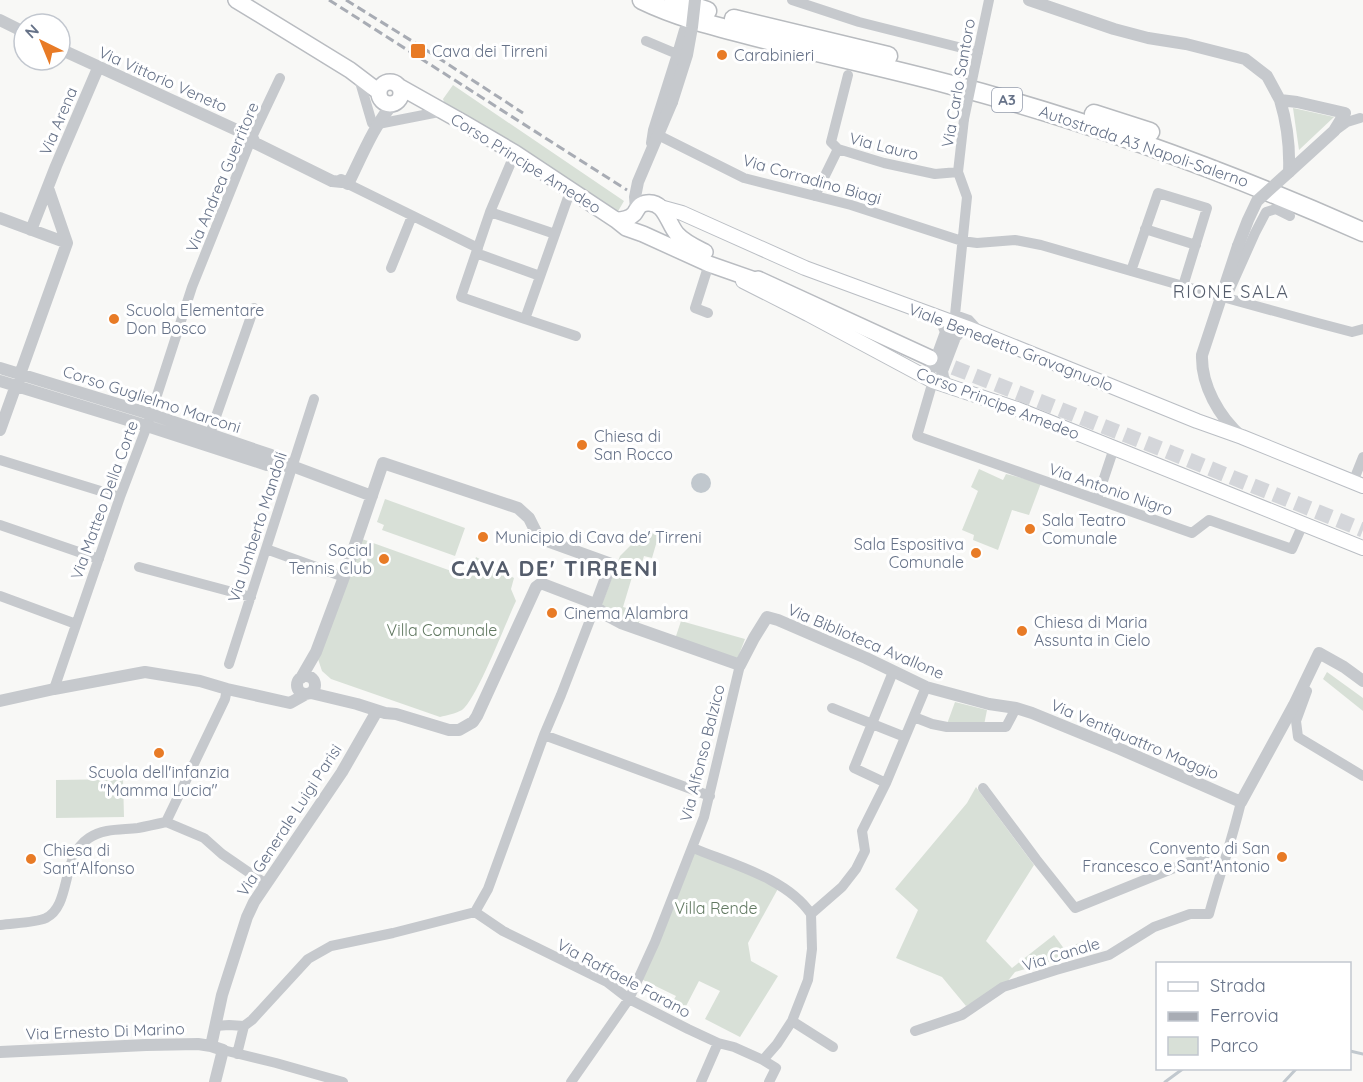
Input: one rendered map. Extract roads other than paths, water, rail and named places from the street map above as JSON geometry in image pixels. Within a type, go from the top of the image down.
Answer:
[{"type":"highway","name":"Autostrada A3 Napoli-Salerno","points":[[642,0],[680,16],[723,28],[957,86],[1072,119],[1205,166],[1363,232]]},
{"type":"highway","name":"Autostrada A3 Napoli-Salerno","points":[[674,0],[734,19],[992,83],[1101,116],[1214,156],[1363,218]]},
{"type":"main road","points":[[236,0],[405,104],[439,109]]},
{"type":"main road","name":"Corso Principe Amedeo","points":[[439,109],[515,153],[626,228],[709,264],[933,381],[1017,409],[1363,548]]},
{"type":"main road","name":"Corso Principe Amedeo","points":[[616,220],[626,218],[643,203],[657,203]]},
{"type":"main road","points":[[657,203],[682,239],[766,284],[930,358]]},
{"type":"main road","name":"Viale Benedetto Gravagnuolo","points":[[657,203],[805,268],[977,332],[1197,422],[1242,437],[1358,484]]},
{"type":"main road","points":[[635,211],[638,226],[644,234]]},
{"type":"main road","points":[[709,264],[766,284]]},
{"type":"street","points":[[635,211],[638,182],[672,102],[687,55],[695,0]]},
{"type":"street","points":[[792,0],[859,22],[978,52]]},
{"type":"street","name":"Via Carlo Santoro","points":[[958,172],[964,119],[989,0]]},
{"type":"street","points":[[1029,0],[1114,29],[1245,59],[1266,75],[1280,99],[1285,114],[1289,172]]},
{"type":"street","points":[[650,153],[654,130],[684,30]]},
{"type":"street","points":[[646,41],[677,54]]},
{"type":"street","name":"Via Vittorio Veneto","points":[[72,55],[252,138],[259,137],[331,171],[345,183]]},
{"type":"street","name":"Via Arena","points":[[36,232],[48,188],[98,68]]},
{"type":"street","points":[[358,75],[375,123]]},
{"type":"street","name":"Via Lauro","points":[[848,75],[831,142],[838,149],[884,163],[934,174],[958,172]]},
{"type":"street","name":"Via Andrea Guerritore","points":[[192,287],[252,138],[280,78]]},
{"type":"street","points":[[390,94],[379,111],[345,183],[477,250],[540,276]]},
{"type":"street","points":[[1280,99],[1346,113],[1361,119]]},
{"type":"street","points":[[375,123],[439,109]]},
{"type":"street","points":[[1334,131],[1346,113]]},
{"type":"street","points":[[1242,437],[1230,426],[1214,403],[1204,379],[1202,366],[1202,355],[1238,246],[1257,201],[1334,131],[1347,122],[1361,119]]},
{"type":"street","name":"Via Corradino Biagi","points":[[658,135],[744,178],[850,206],[962,241],[977,243],[1015,240],[1032,243],[1352,332],[1363,329]]},
{"type":"street","name":"Via Lauro","points":[[814,196],[838,149]]},
{"type":"street","points":[[515,153],[490,212],[461,297],[576,336]]},
{"type":"street","points":[[958,172],[967,197],[955,315],[969,320],[977,332]]},
{"type":"street","points":[[638,182],[641,190],[657,203]]},
{"type":"street","points":[[0,430],[66,243],[48,188]]},
{"type":"street","points":[[525,319],[571,189]]},
{"type":"street","points":[[1131,271],[1158,193],[1208,208],[1183,286]]},
{"type":"street","points":[[1221,296],[1230,289],[1266,212],[1276,209],[1290,216]]},
{"type":"street","points":[[490,212],[555,234]]},
{"type":"street","points":[[391,268],[412,216]]},
{"type":"street","points":[[0,218],[66,243]]},
{"type":"street","points":[[36,232],[50,232],[58,218]]},
{"type":"street","points":[[1145,229],[1196,245]]},
{"type":"street","points":[[708,313],[695,308],[709,264]]},
{"type":"street","name":"Via Matteo Della Corte","points":[[54,689],[192,287]]},
{"type":"street","points":[[208,440],[254,308]]},
{"type":"street","points":[[918,373],[929,371],[934,365],[946,332],[942,322],[935,316]]},
{"type":"street","points":[[947,386],[942,371],[955,337],[962,331],[977,332]]},
{"type":"street","name":"Corso Guglielmo Marconi","points":[[0,368],[18,380],[208,440],[271,454],[292,466],[372,496]]},
{"type":"street","name":"Corso Guglielmo Marconi","points":[[0,381],[18,380]]},
{"type":"street","name":"Via Antonio Nigro","points":[[933,381],[917,436],[1192,534],[1209,520],[1292,549],[1303,524]]},
{"type":"street","name":"Via Umberto Mandoli","points":[[229,664],[314,399]]},
{"type":"street","points":[[1197,422],[1206,420],[1214,403]]},
{"type":"street","points":[[1097,499],[1114,448]]},
{"type":"street","points":[[1358,484],[1363,457]]},
{"type":"street","points":[[0,460],[120,496]]},
{"type":"street","points":[[0,700],[145,672],[200,681],[290,703],[309,685],[316,652],[383,463],[518,508],[529,518],[539,538],[611,564],[544,735],[488,889],[475,912],[331,946],[308,959],[267,1005],[244,1026],[237,1054]]},
{"type":"street","points":[[0,525],[99,559]]},
{"type":"street","points":[[266,549],[344,577]]},
{"type":"street","points":[[139,567],[250,597]]},
{"type":"street","points":[[381,712],[396,714],[449,730],[459,730],[473,722],[486,699],[536,587],[540,584],[590,602],[621,623],[740,665]]},
{"type":"street","points":[[309,685],[334,698],[381,712],[394,719],[449,737],[457,736],[470,732],[484,716],[541,591],[588,608],[595,607]]},
{"type":"street","points":[[0,596],[76,624]]},
{"type":"street","name":"Via Alfonso Balzico","points":[[571,1082],[629,999],[645,966],[704,817],[740,665],[767,617]]},
{"type":"street","name":"Via Biblioteca Avallone","points":[[767,617],[866,658],[926,687],[989,704],[1016,708]]},
{"type":"street","points":[[1241,802],[1319,653],[1363,681]]},
{"type":"street","points":[[886,783],[854,768],[893,672]]},
{"type":"street","points":[[811,914],[842,887],[856,870],[865,851],[862,831],[886,783],[926,687]]},
{"type":"street","points":[[1302,687],[1307,692],[1296,721],[1298,737],[1363,776]]},
{"type":"street","points":[[166,822],[225,699],[227,689]]},
{"type":"street","points":[[832,708],[905,737]]},
{"type":"street","points":[[914,717],[947,727],[1006,727],[1016,708]]},
{"type":"street","name":"Via Ventiquattro Maggio","points":[[1016,708],[1120,749],[1241,802]]},
{"type":"street","name":"Via Generale Luigi Parisi","points":[[215,1082],[217,1048],[215,1026],[222,995],[247,917],[254,902],[381,712]]},
{"type":"street","points":[[544,735],[710,796]]},
{"type":"street","points":[[983,788],[1075,908],[1189,862],[1204,861],[1222,866]]},
{"type":"street","name":"Via Canale","points":[[915,1031],[962,1015],[1003,987],[1109,955],[1154,927],[1190,914],[1209,914],[1241,802]]},
{"type":"street","points":[[0,925],[44,919],[54,912],[63,896],[69,867],[74,856],[82,844],[102,831],[166,822],[204,837],[222,854],[266,884]]},
{"type":"street","points":[[693,848],[785,888],[804,903],[811,914],[812,949],[808,980],[792,1021],[763,1060],[776,1068],[769,1082]]},
{"type":"street","name":"Via Raffaele Farano","points":[[475,912],[503,931],[607,982],[629,999],[718,1043],[734,1047],[763,1060]]},
{"type":"street","points":[[792,1021],[833,1047]]},
{"type":"street","points":[[215,1026],[244,1026]]},
{"type":"street","points":[[701,1082],[718,1043]]},
{"type":"street","name":"Via Ernesto Di Marino","points":[[0,1052],[146,1045],[217,1048]]},
{"type":"street","points":[[217,1048],[343,1082]]},
{"type":"waterway","points":[[1351,1051],[1363,1054]]},
{"type":"waterway","points":[[1165,1082],[1181,1070]]},
{"type":"waterway","points":[[1284,1082],[1295,1070]]},
{"type":"tunnel","points":[[932,359],[1363,530]]},
{"type":"railway","points":[[329,0],[627,190]]},
{"type":"railway","points":[[346,0],[523,113]]},
{"type":"place","name":"Cava dei Tirreni","points":[[418,51]]},
{"type":"place","name":"Carabinieri","points":[[722,55]]},
{"type":"place","name":"Scuola Elementare Don Bosco","points":[[114,319]]},
{"type":"place","name":"Chiesa di San Rocco","points":[[582,445]]},
{"type":"place","name":"Sala Teatro Comunale","points":[[1030,529]]},
{"type":"place","name":"Municipio di Cava de' Tirreni","points":[[483,537]]},
{"type":"place","name":"Sala Espositiva Comunale","points":[[976,553]]},
{"type":"place","name":"Social Tennis Club","points":[[384,559]]},
{"type":"place","name":"Cinema Alambra","points":[[552,613]]},
{"type":"place","name":"Chiesa di Maria Assunta in Cielo","points":[[1022,631]]},
{"type":"place","name":"Scuola dell'infanzia \"Mamma Lucia\"","points":[[159,753]]},
{"type":"place","name":"Convento di San Francesco e Sant'Antonio","points":[[1282,857]]},
{"type":"place","name":"Chiesa di Sant'Alfonso","points":[[31,859]]},
{"type":"district","name":"RIONE SALA","points":[[1231,292]]},
{"type":"district","name":"CAVA DE' TIRRENI","points":[[555,568]]},
{"type":"park label","name":"Villa Comunale","points":[[442,630]]},
{"type":"park label","name":"Villa Rende","points":[[716,908]]}]
